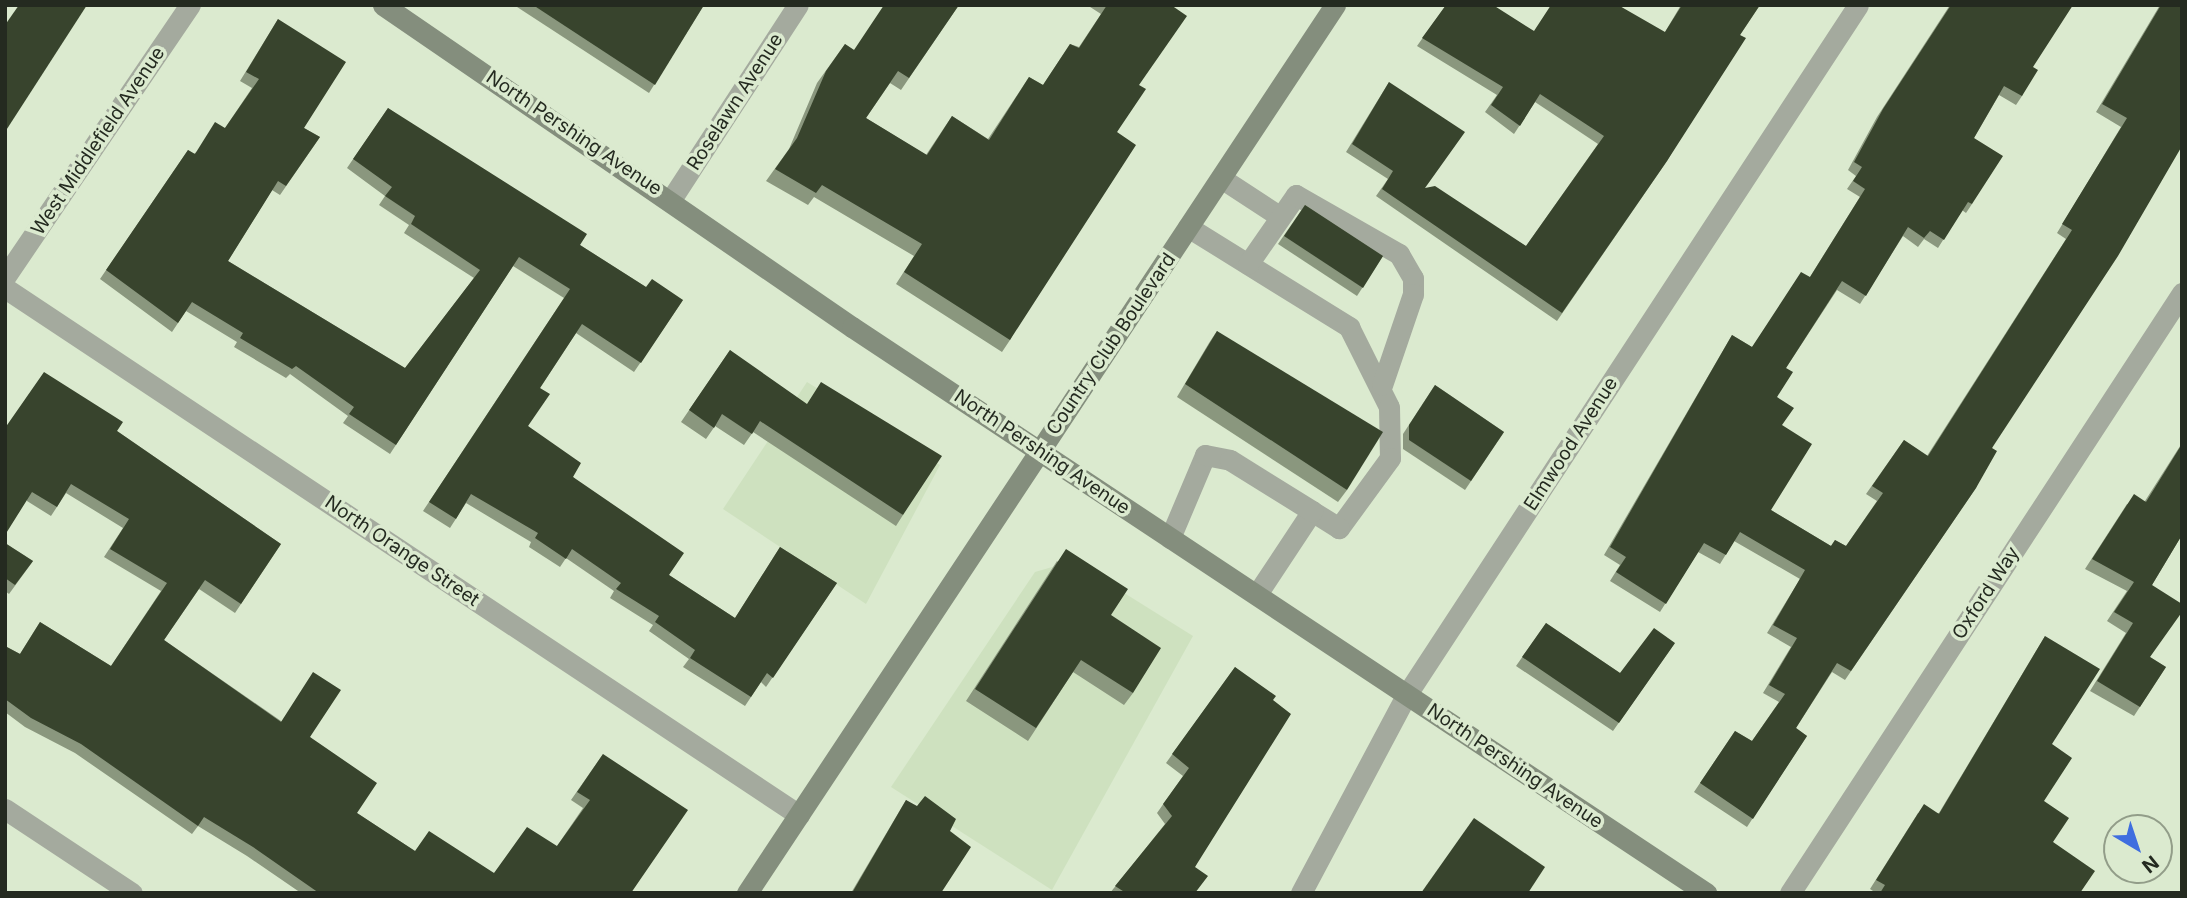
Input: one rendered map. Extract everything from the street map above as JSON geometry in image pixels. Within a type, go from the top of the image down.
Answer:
[{"type":"main road","name":"North Pershing Avenue","points":[[383,5],[672,198],[1170,538],[1706,893]]},
{"type":"main road","name":"Country Club Boulevard","points":[[747,893],[1335,5]]},
{"type":"street","name":"West Middlefield Avenue","points":[[5,276],[190,5]]},
{"type":"street","name":"Roselawn Avenue","points":[[672,198],[798,5]]},
{"type":"street","name":"Elmwood Avenue","points":[[1301,893],[1406,694],[1858,5]]},
{"type":"street","points":[[1221,178],[1279,216]]},
{"type":"street","points":[[1248,264],[1296,195],[1306,195],[1407,264],[1413,278],[1408,320],[1382,385]]},
{"type":"street","points":[[1170,538],[1205,456],[1230,460],[1339,528],[1390,458],[1392,428],[1382,385],[1349,327],[1188,227]]},
{"type":"street","name":"North Orange Street","points":[[5,288],[799,815]]},
{"type":"street","name":"Oxford Way","points":[[1790,893],[2182,293]]},
{"type":"street","points":[[1257,594],[1312,511]]},
{"type":"street","points":[[5,809],[132,893]]},
{"type":"shaded area","points":[[807,382],[940,465],[866,604],[723,509]]},
{"type":"shaded area","points":[[1073,561],[1193,636],[1052,890],[891,787],[1035,572]]},
{"type":"building","points":[[19,5],[87,5],[5,132],[5,25]]},
{"type":"building","points":[[533,5],[704,5],[655,85]]},
{"type":"building","points":[[884,5],[959,5],[909,78],[898,71],[866,118],[927,155],[952,116],[989,140],[1029,77],[1043,85],[1070,44],[1079,48],[1107,5],[1171,5],[1187,16],[1139,85],[1146,89],[1117,132],[1136,145],[1010,340],[904,272],[922,244],[822,185],[816,193],[775,169],[797,138],[826,71],[845,44],[854,50]]},
{"type":"building","points":[[1446,5],[1493,5],[1534,31],[1551,5],[1618,5],[1665,32],[1682,5],[1760,5],[1740,35],[1746,38],[1667,161],[1562,313],[1382,189],[1393,171],[1352,144],[1389,82],[1465,132],[1425,188],[1435,186],[1526,246],[1604,136],[1540,94],[1520,126],[1491,105],[1503,87],[1422,38]]},
{"type":"building","points":[[1951,5],[2073,5],[2033,67],[2038,70],[2022,96],[2004,86],[1974,138],[2003,156],[1972,204],[1968,202],[1944,240],[1930,231],[1924,238],[1908,227],[1866,296],[1842,281],[1786,368],[1793,372],[1777,397],[1794,408],[1782,425],[1812,444],[1771,510],[1831,546],[1835,540],[1846,546],[1883,493],[1872,486],[1904,440],[1928,456],[2072,230],[2062,224],[2127,118],[2102,104],[2161,5],[2182,5],[2182,146],[2118,256],[1992,448],[1997,451],[1976,488],[1851,671],[1837,663],[1796,728],[1807,736],[1753,819],[1700,783],[1735,731],[1752,741],[1785,694],[1769,685],[1797,638],[1773,625],[1805,570],[1740,532],[1726,555],[1704,543],[1666,604],[1616,572],[1626,557],[1610,547],[1732,335],[1752,347],[1801,272],[1810,277],[1865,189],[1853,181],[1862,167],[1854,162],[1883,109]]},
{"type":"building","points":[[278,19],[346,62],[304,128],[320,137],[286,186],[278,181],[228,261],[405,368],[480,270],[411,224],[415,216],[385,196],[392,187],[353,159],[388,108],[587,234],[580,245],[646,287],[652,279],[683,300],[641,363],[582,324],[540,388],[550,394],[528,426],[581,463],[573,477],[684,553],[669,575],[735,618],[780,547],[837,583],[773,678],[767,673],[751,697],[690,658],[695,650],[655,622],[659,616],[616,589],[621,583],[572,549],[566,559],[535,538],[538,533],[471,494],[456,519],[429,502],[570,289],[519,257],[396,445],[349,414],[354,407],[296,366],[292,369],[240,338],[243,333],[192,302],[178,323],[106,270],[188,150],[195,154],[215,122],[225,128],[259,79],[246,72]]},
{"type":"building","points":[[1305,205],[1383,256],[1363,288],[1284,236]]},
{"type":"building","points":[[1217,331],[1383,432],[1347,490],[1185,384]]},
{"type":"building","points":[[730,350],[807,404],[821,382],[942,456],[903,515],[760,421],[752,434],[722,414],[714,428],[689,410]]},
{"type":"building","points":[[44,372],[123,422],[117,431],[281,544],[241,604],[205,580],[164,640],[281,722],[313,672],[341,690],[310,737],[377,783],[357,813],[415,851],[429,831],[494,873],[527,827],[557,846],[590,800],[577,792],[603,754],[688,810],[631,893],[319,893],[204,817],[198,826],[81,744],[31,718],[5,699],[5,646],[20,654],[40,622],[111,666],[167,583],[110,549],[129,519],[71,484],[57,507],[32,492],[5,535],[5,428]]},
{"type":"building","points":[[1435,385],[1504,432],[1471,481],[1409,440],[1409,425]]},
{"type":"building","points":[[2182,444],[2182,535],[2152,585],[2182,604],[2182,612],[2150,657],[2166,667],[2140,707],[2097,681],[2133,623],[2114,612],[2134,582],[2092,559],[2134,494],[2146,502]]},
{"type":"building","points":[[5,543],[33,561],[15,585],[5,578]]},
{"type":"building","points":[[1066,549],[1128,589],[1111,615],[1161,648],[1133,693],[1081,660],[1036,728],[975,689]]},
{"type":"building","points":[[1546,623],[1620,673],[1654,628],[1675,643],[1619,723],[1522,657]]},
{"type":"building","points":[[2045,636],[2100,669],[2052,744],[2072,758],[2044,801],[2069,818],[2053,842],[2095,871],[2080,893],[1880,893],[1885,885],[1876,880],[1924,804],[1939,814]]},
{"type":"building","points":[[1235,667],[1276,696],[1273,700],[1291,714],[1195,867],[1208,876],[1195,893],[1126,893],[1115,886],[1172,816],[1163,804],[1189,768],[1172,754]]},
{"type":"building","points":[[925,796],[956,819],[950,831],[971,847],[941,893],[852,893],[906,800],[917,806]]},
{"type":"building","points":[[1474,818],[1545,867],[1528,893],[1421,893]]}]
